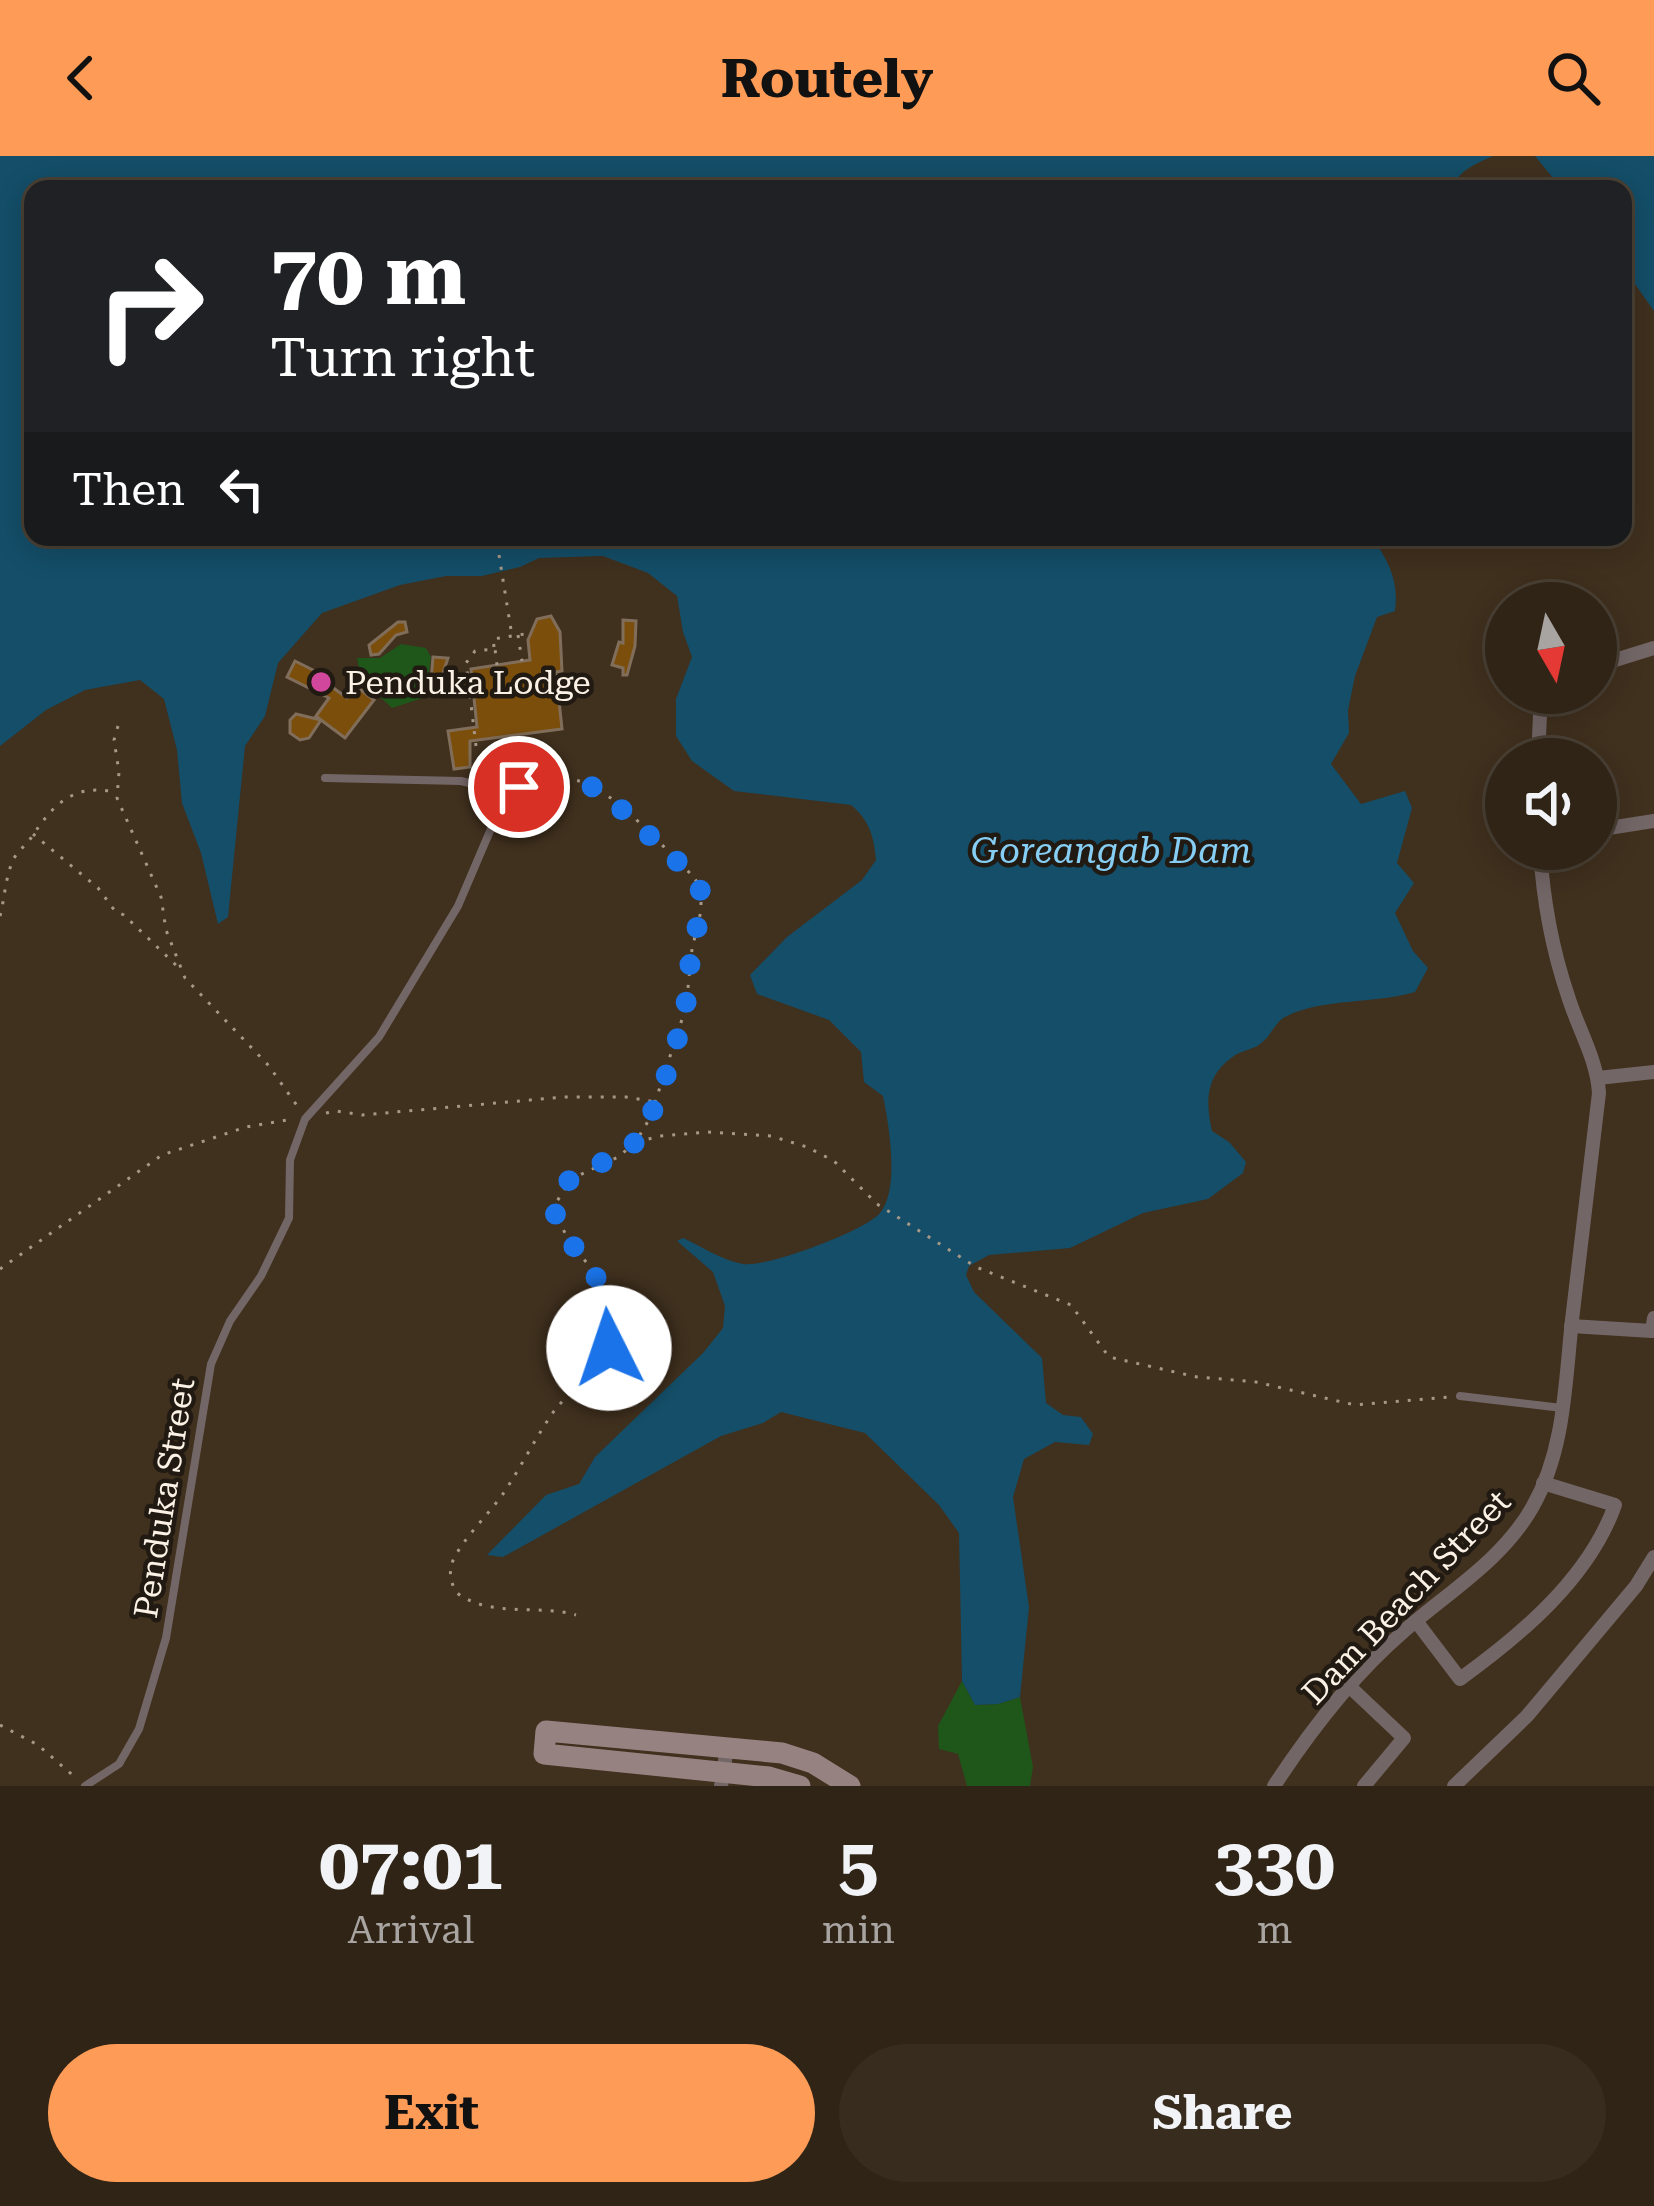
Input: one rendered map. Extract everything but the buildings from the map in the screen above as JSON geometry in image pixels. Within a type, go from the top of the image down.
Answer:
[{"type":"street","points":[[1617,659],[1654,648]]},
{"type":"street","points":[[1617,827],[1654,821]]},
{"type":"street","points":[[1543,870],[1553,941],[1567,994],[1598,1078],[1654,1072]]},
{"type":"street","name":"Dam Beach Street","points":[[1274,1786],[1350,1687],[1416,1621],[1471,1579],[1511,1536],[1544,1484],[1558,1450],[1598,1078]]},
{"type":"street","points":[[1571,1326],[1652,1331],[1654,1318]]},
{"type":"street","points":[[1416,1621],[1460,1679],[1504,1648],[1556,1598],[1608,1527],[1616,1505],[1544,1484]]},
{"type":"street","points":[[1454,1786],[1527,1716],[1636,1586],[1654,1556]]},
{"type":"street","points":[[1350,1687],[1404,1738],[1364,1786]]},
{"type":"street","points":[[800,1786],[769,1777],[721,1780],[544,1754],[546,1731],[782,1753],[813,1763],[850,1786]]},
{"type":"street","points":[[721,1780],[727,1748]]},
{"type":"lane","points":[[325,778],[442,778],[481,786],[494,799]]},
{"type":"lane","name":"Penduka Street","points":[[85,1786],[118,1764],[139,1730],[166,1637],[211,1364],[230,1321],[261,1276],[290,1218],[290,1160],[305,1119],[379,1037],[458,906],[496,818],[494,799]]},
{"type":"lane","points":[[1460,1396],[1562,1408]]},
{"type":"path","points":[[499,554],[522,661]]},
{"type":"path","points":[[497,665],[493,639],[531,633]]},
{"type":"path","points":[[476,746],[466,663],[476,651],[494,649]]},
{"type":"path","points":[[118,726],[116,793],[161,897],[166,930],[182,971]]},
{"type":"path","points":[[494,799],[519,787],[577,779],[604,793],[694,877],[701,890],[686,1007],[656,1102],[635,1143]]},
{"type":"path","points":[[0,916],[15,855],[42,817],[77,791],[116,793]]},
{"type":"path","points":[[33,834],[98,888],[115,911],[217,1007],[269,1066],[305,1119]]},
{"type":"path","points":[[0,1269],[162,1155],[246,1127],[336,1111],[362,1115],[546,1098],[626,1096],[656,1102]]},
{"type":"path","points":[[576,1615],[556,1609],[479,1605],[457,1593],[451,1570],[455,1557],[504,1492],[557,1408],[609,1348],[614,1327],[611,1305],[557,1222],[554,1206],[559,1193],[571,1179],[635,1143],[660,1136],[708,1132],[788,1140],[834,1161],[877,1204],[976,1267],[1071,1305],[1109,1357],[1196,1377],[1256,1382],[1354,1405],[1460,1396]]},
{"type":"path","points":[[0,1725],[38,1745],[85,1786]]},
{"type":"green space","points":[[401,644],[426,648],[431,657],[426,697],[392,708],[379,696],[372,676],[360,675],[357,658],[380,658]]},
{"type":"green space","points":[[962,1681],[975,1705],[1020,1697],[1033,1767],[1030,1786],[967,1786],[958,1754],[939,1749],[938,1726]]},
{"type":"water","name":"Goreangab Dam","points":[[0,156],[1493,156],[1457,180],[24,180],[24,546],[1378,546],[1394,581],[1395,611],[1377,617],[1355,676],[1349,733],[1331,764],[1361,804],[1405,791],[1412,808],[1397,863],[1414,883],[1395,913],[1413,951],[1428,968],[1415,992],[1299,1011],[1281,1020],[1257,1046],[1225,1063],[1210,1089],[1212,1131],[1246,1162],[1243,1173],[1208,1199],[1143,1213],[1070,1248],[989,1255],[969,1266],[966,1275],[974,1292],[1042,1358],[1046,1403],[1063,1415],[1081,1417],[1093,1434],[1089,1445],[1055,1442],[1024,1459],[1013,1497],[1029,1607],[1020,1697],[975,1705],[962,1681],[959,1533],[939,1505],[865,1433],[781,1412],[721,1436],[503,1557],[487,1555],[546,1495],[579,1484],[595,1457],[723,1328],[725,1306],[713,1272],[677,1241],[683,1238],[728,1260],[755,1264],[836,1238],[871,1221],[880,1213],[890,1189],[883,1096],[864,1082],[861,1052],[829,1020],[757,994],[750,975],[787,937],[862,880],[876,860],[872,836],[851,805],[734,791],[692,761],[676,736],[676,699],[692,657],[677,596],[648,573],[603,556],[539,558],[482,576],[446,576],[400,585],[322,613],[278,663],[265,716],[245,746],[228,917],[218,924],[201,853],[182,803],[177,750],[164,699],[140,680],[85,690],[46,710],[0,746]]},
{"type":"water","points":[[1535,156],[1654,156],[1654,311],[1632,280],[1632,180],[1555,180]]},
{"type":"place","name":"Penduka Lodge","points":[[321,682]]},
{"type":"route","points":[[519,787],[577,779],[604,793],[694,877],[701,890],[686,1007],[650,1118],[635,1143],[571,1179],[554,1206],[557,1222],[611,1305],[614,1327],[609,1348]]}]
